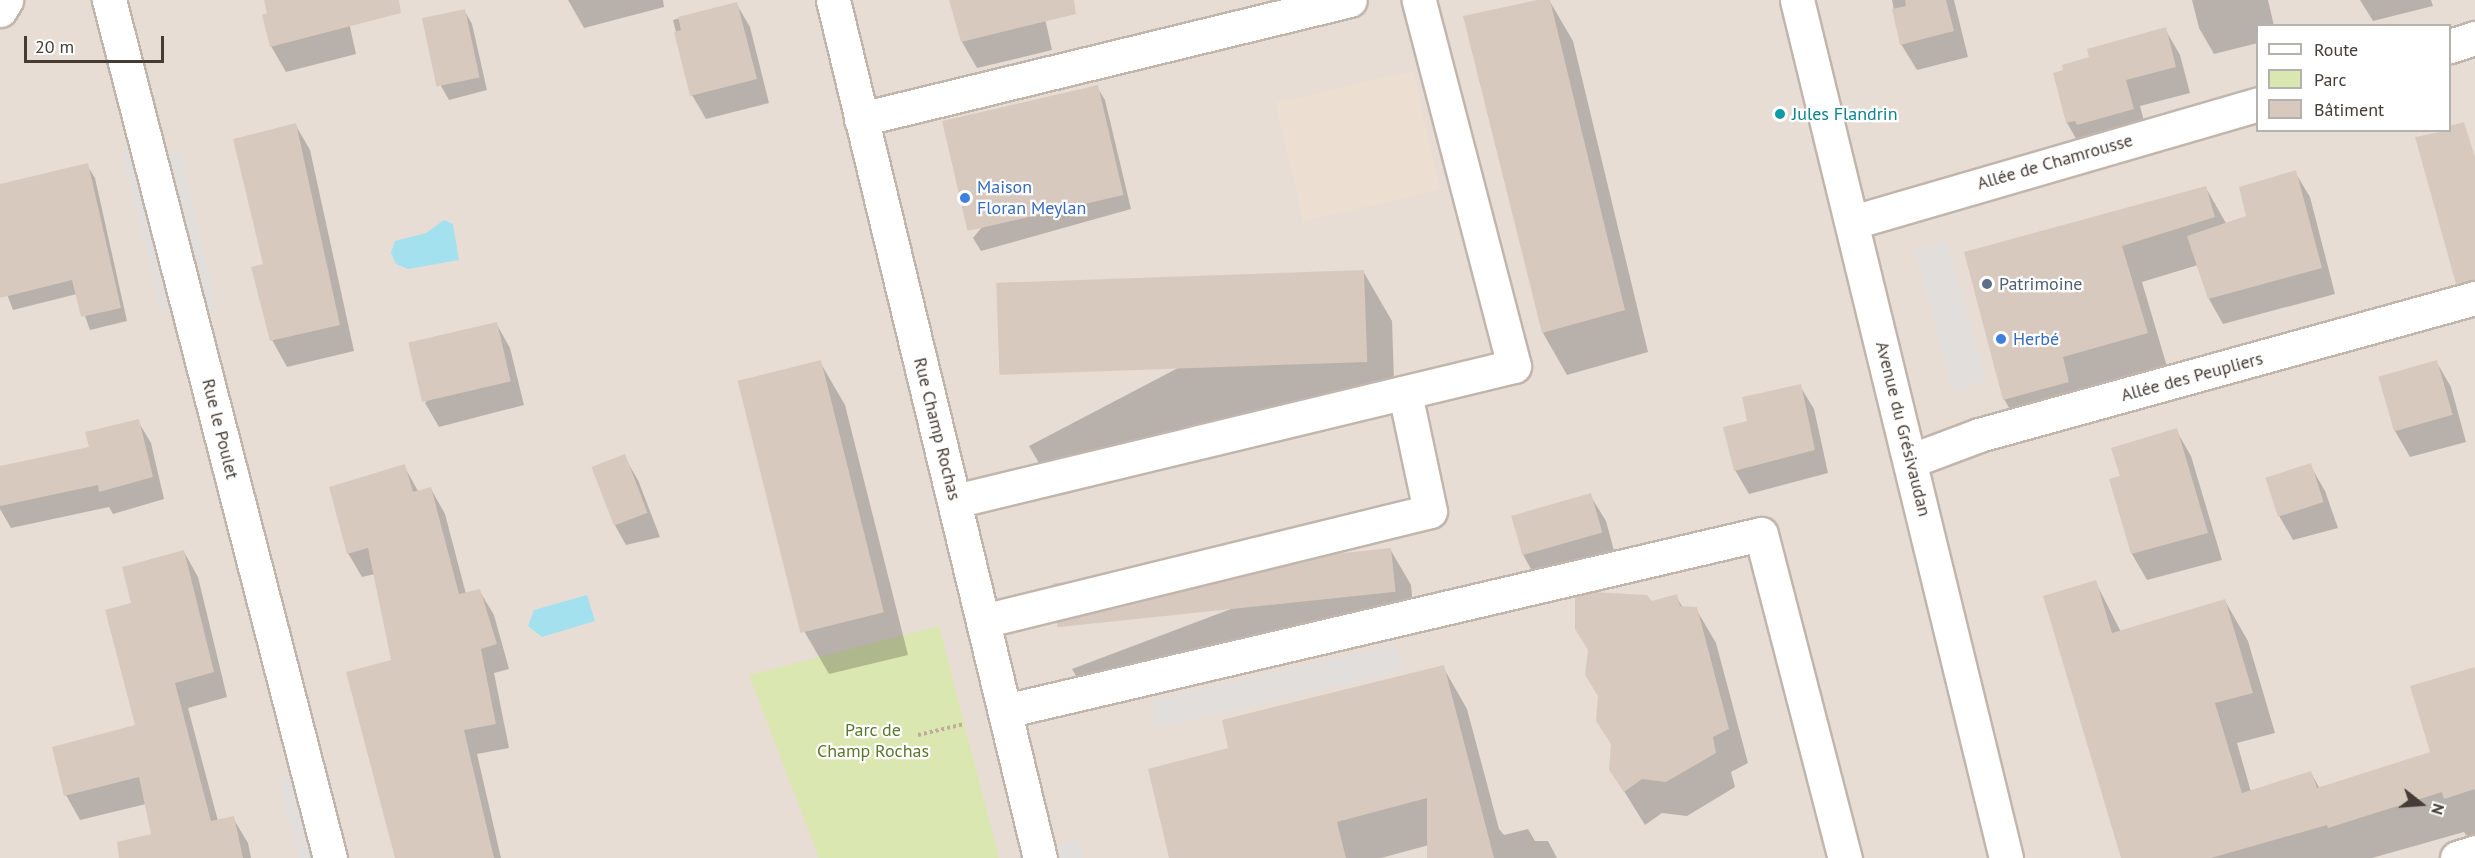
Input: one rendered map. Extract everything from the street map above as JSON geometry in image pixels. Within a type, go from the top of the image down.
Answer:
[{"type":"street","points":[[0,10],[6,0]]},
{"type":"street","name":"Rue le Poulet","points":[[109,0],[330,858]]},
{"type":"street","name":"Rue Champ Rochas","points":[[833,0],[1040,858]]},
{"type":"street","points":[[861,119],[1350,0]]},
{"type":"street","points":[[955,501],[1514,366],[1419,0]]},
{"type":"street","name":"Avenue du Grésivaudan","points":[[1797,0],[1853,222],[2006,858]]},
{"type":"street","points":[[2451,46],[2475,38]]},
{"type":"street","name":"Allée de Chamrousse","points":[[1853,222],[2256,105]]},
{"type":"street","name":"Allée des Peupliers","points":[[1910,461],[1979,435],[2475,298]]},
{"type":"street","points":[[983,621],[1430,512],[1405,393]]},
{"type":"street","points":[[1005,711],[1761,534],[1845,858]]},
{"type":"street","points":[[2457,858],[2475,852]]},
{"type":"path","points":[[918,735],[956,727]]},
{"type":"shaded area","points":[[0,0],[2475,0],[2475,858],[0,858]]},
{"type":"shaded area","points":[[1413,71],[1440,190],[1303,222],[1276,103]]},
{"type":"shaded area","points":[[139,148],[182,312],[161,312],[122,150]]},
{"type":"shaded area","points":[[180,150],[217,310],[200,314],[163,154]]},
{"type":"shaded area","points":[[1948,242],[1986,382],[1953,391],[1915,251]]},
{"type":"shaded area","points":[[1396,644],[1402,671],[1157,728],[1150,701]]},
{"type":"shaded area","points":[[296,774],[317,858],[298,858],[279,778]]},
{"type":"shaded area","points":[[1078,840],[1082,858],[1055,858],[1052,846]]},
{"type":"green space","name":"Parc de Champ Rochas","points":[[939,626],[999,858],[819,858],[749,675]]},
{"type":"water","points":[[444,220],[453,224],[459,260],[408,269],[396,264],[391,253],[395,241],[426,233]]},
{"type":"water","points":[[587,595],[595,621],[542,637],[528,626],[534,610]]},
{"type":"building","points":[[264,0],[399,0],[401,13],[270,47],[262,15],[267,13]]},
{"type":"building","points":[[949,0],[1074,0],[1076,14],[961,42]]},
{"type":"building","points":[[1537,0],[1550,0],[1625,310],[1542,333],[1463,16]]},
{"type":"building","points":[[1905,0],[1946,0],[1954,31],[1900,45],[1892,9],[1906,6]]},
{"type":"building","points":[[737,2],[757,79],[690,96],[674,32],[681,30],[678,17]]},
{"type":"building","points":[[465,9],[480,77],[437,87],[422,18]]},
{"type":"building","points":[[2166,27],[2176,67],[2126,80],[2134,109],[2077,125],[2075,121],[2066,123],[2053,73],[2063,70],[2062,65],[2089,57],[2087,49]]},
{"type":"building","points":[[1098,85],[1123,195],[968,231],[942,121]]},
{"type":"building","points":[[2464,122],[2475,157],[2475,280],[2456,284],[2415,137],[2451,132],[2451,126]]},
{"type":"building","points":[[296,123],[340,325],[270,341],[251,267],[263,264],[233,139]]},
{"type":"building","points":[[88,163],[121,308],[81,317],[72,280],[0,298],[0,184]]},
{"type":"building","points":[[2296,170],[2322,268],[2208,299],[2187,236],[2246,216],[2239,187]]},
{"type":"building","points":[[2206,186],[2215,217],[2122,246],[2148,333],[2063,357],[2069,382],[2003,400],[1964,252]]},
{"type":"building","points":[[1364,270],[1367,362],[999,375],[996,283]]},
{"type":"building","points":[[497,322],[511,381],[422,402],[408,342]]},
{"type":"building","points":[[821,360],[884,612],[800,633],[738,381]]},
{"type":"building","points":[[2437,360],[2453,415],[2394,432],[2378,377]]},
{"type":"building","points":[[1801,384],[1815,450],[1734,471],[1723,427],[1747,421],[1742,397]]},
{"type":"building","points":[[139,419],[153,477],[99,492],[98,485],[0,506],[0,466],[89,447],[85,432]]},
{"type":"building","points":[[2177,428],[2208,533],[2131,554],[2109,479],[2120,476],[2111,448]]},
{"type":"building","points":[[625,454],[648,513],[614,526],[591,467]]},
{"type":"building","points":[[2311,463],[2324,502],[2278,517],[2265,478]]},
{"type":"building","points":[[405,464],[413,492],[431,487],[459,594],[480,589],[497,644],[481,649],[496,724],[464,730],[494,858],[395,858],[346,672],[391,660],[368,548],[347,554],[329,487]]},
{"type":"building","points":[[1591,493],[1602,532],[1523,555],[1511,516]]},
{"type":"building","points":[[1391,548],[1396,592],[1057,627],[1053,584]]},
{"type":"building","points":[[184,550],[214,672],[175,683],[211,821],[234,816],[243,858],[119,858],[117,842],[151,834],[139,777],[64,796],[52,747],[135,725],[105,610],[131,603],[122,567]]},
{"type":"building","points":[[2096,580],[2112,633],[2225,599],[2253,693],[2215,703],[2242,793],[2311,771],[2317,788],[2430,752],[2410,686],[2475,667],[2475,789],[2444,799],[2442,792],[2328,828],[2327,825],[2211,858],[2121,858],[2043,596]]},
{"type":"building","points":[[1593,592],[1647,595],[1652,601],[1677,594],[1680,606],[1697,607],[1729,729],[1713,737],[1716,753],[1666,782],[1642,779],[1624,792],[1609,770],[1611,744],[1596,721],[1598,696],[1585,675],[1588,650],[1575,629],[1575,597]]},
{"type":"building","points":[[1444,665],[1494,858],[1427,858],[1427,798],[1337,822],[1346,858],[1169,858],[1148,769],[1228,748],[1222,720]]},
{"type":"place","name":"Jules Flandrin","points":[[1780,114]]},
{"type":"place","name":"Maison Floran Meylan","points":[[965,198]]},
{"type":"place","name":"Patrimoine","points":[[1987,284]]},
{"type":"place","name":"Herbé","points":[[2001,339]]}]
